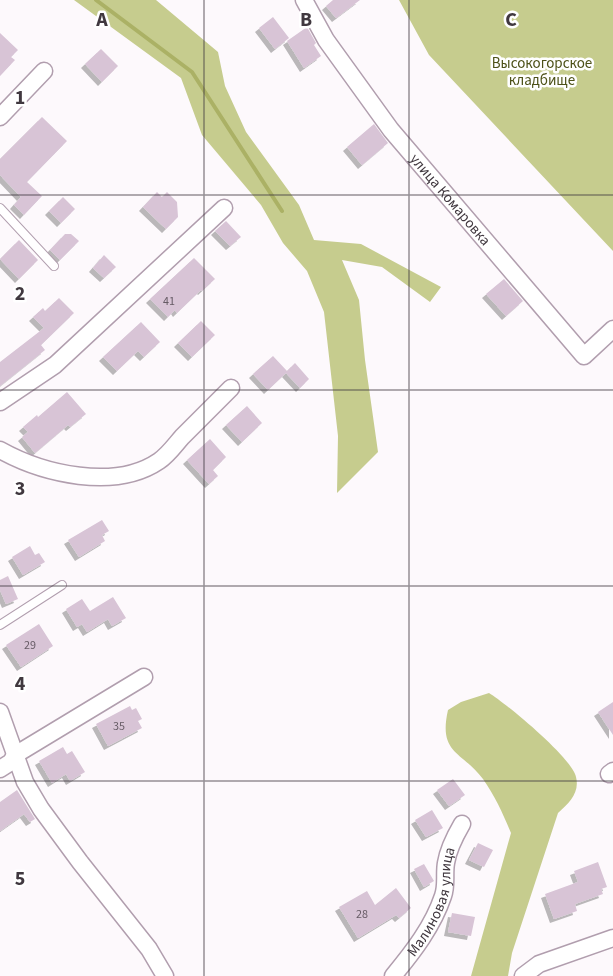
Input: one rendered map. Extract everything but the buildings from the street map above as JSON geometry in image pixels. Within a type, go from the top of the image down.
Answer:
[{"type":"street","name":"улица Комаровка","points":[[304,0],[326,40],[391,130],[584,356],[613,329]]},
{"type":"street","points":[[0,117],[44,71]]},
{"type":"street","points":[[0,402],[55,365],[224,208]]},
{"type":"street","points":[[0,450],[23,463],[49,471],[82,477],[117,476],[159,460],[231,388]]},
{"type":"street","points":[[0,769],[11,762],[15,754],[144,677]]},
{"type":"street","points":[[0,712],[25,782],[41,809],[149,949],[165,976]]},
{"type":"street","name":"Малиновая улица","points":[[393,976],[416,948],[443,897],[446,887],[446,863],[454,838],[462,824]]},
{"type":"street","points":[[523,976],[539,964],[613,938]]},
{"type":"lane","points":[[0,208],[54,266]]},
{"type":"lane","points":[[0,625],[62,585]]},
{"type":"green space","points":[[74,0],[156,0],[218,52],[225,86],[246,132],[299,205],[314,240],[361,244],[441,287],[430,302],[382,267],[342,260],[359,300],[378,452],[337,493],[338,436],[324,312],[307,271],[283,243],[261,205],[202,135],[181,78]]},
{"type":"green space","name":"Высокогорское кладбище","points":[[399,0],[613,0],[613,251],[429,55]]},
{"type":"green space","points":[[489,693],[552,745],[572,769],[577,783],[573,797],[558,813],[512,953],[508,976],[471,976],[511,833],[487,785],[449,744],[446,735],[448,710],[461,702]]},
{"type":"waterway","points":[[96,0],[192,72],[282,211]]}]
